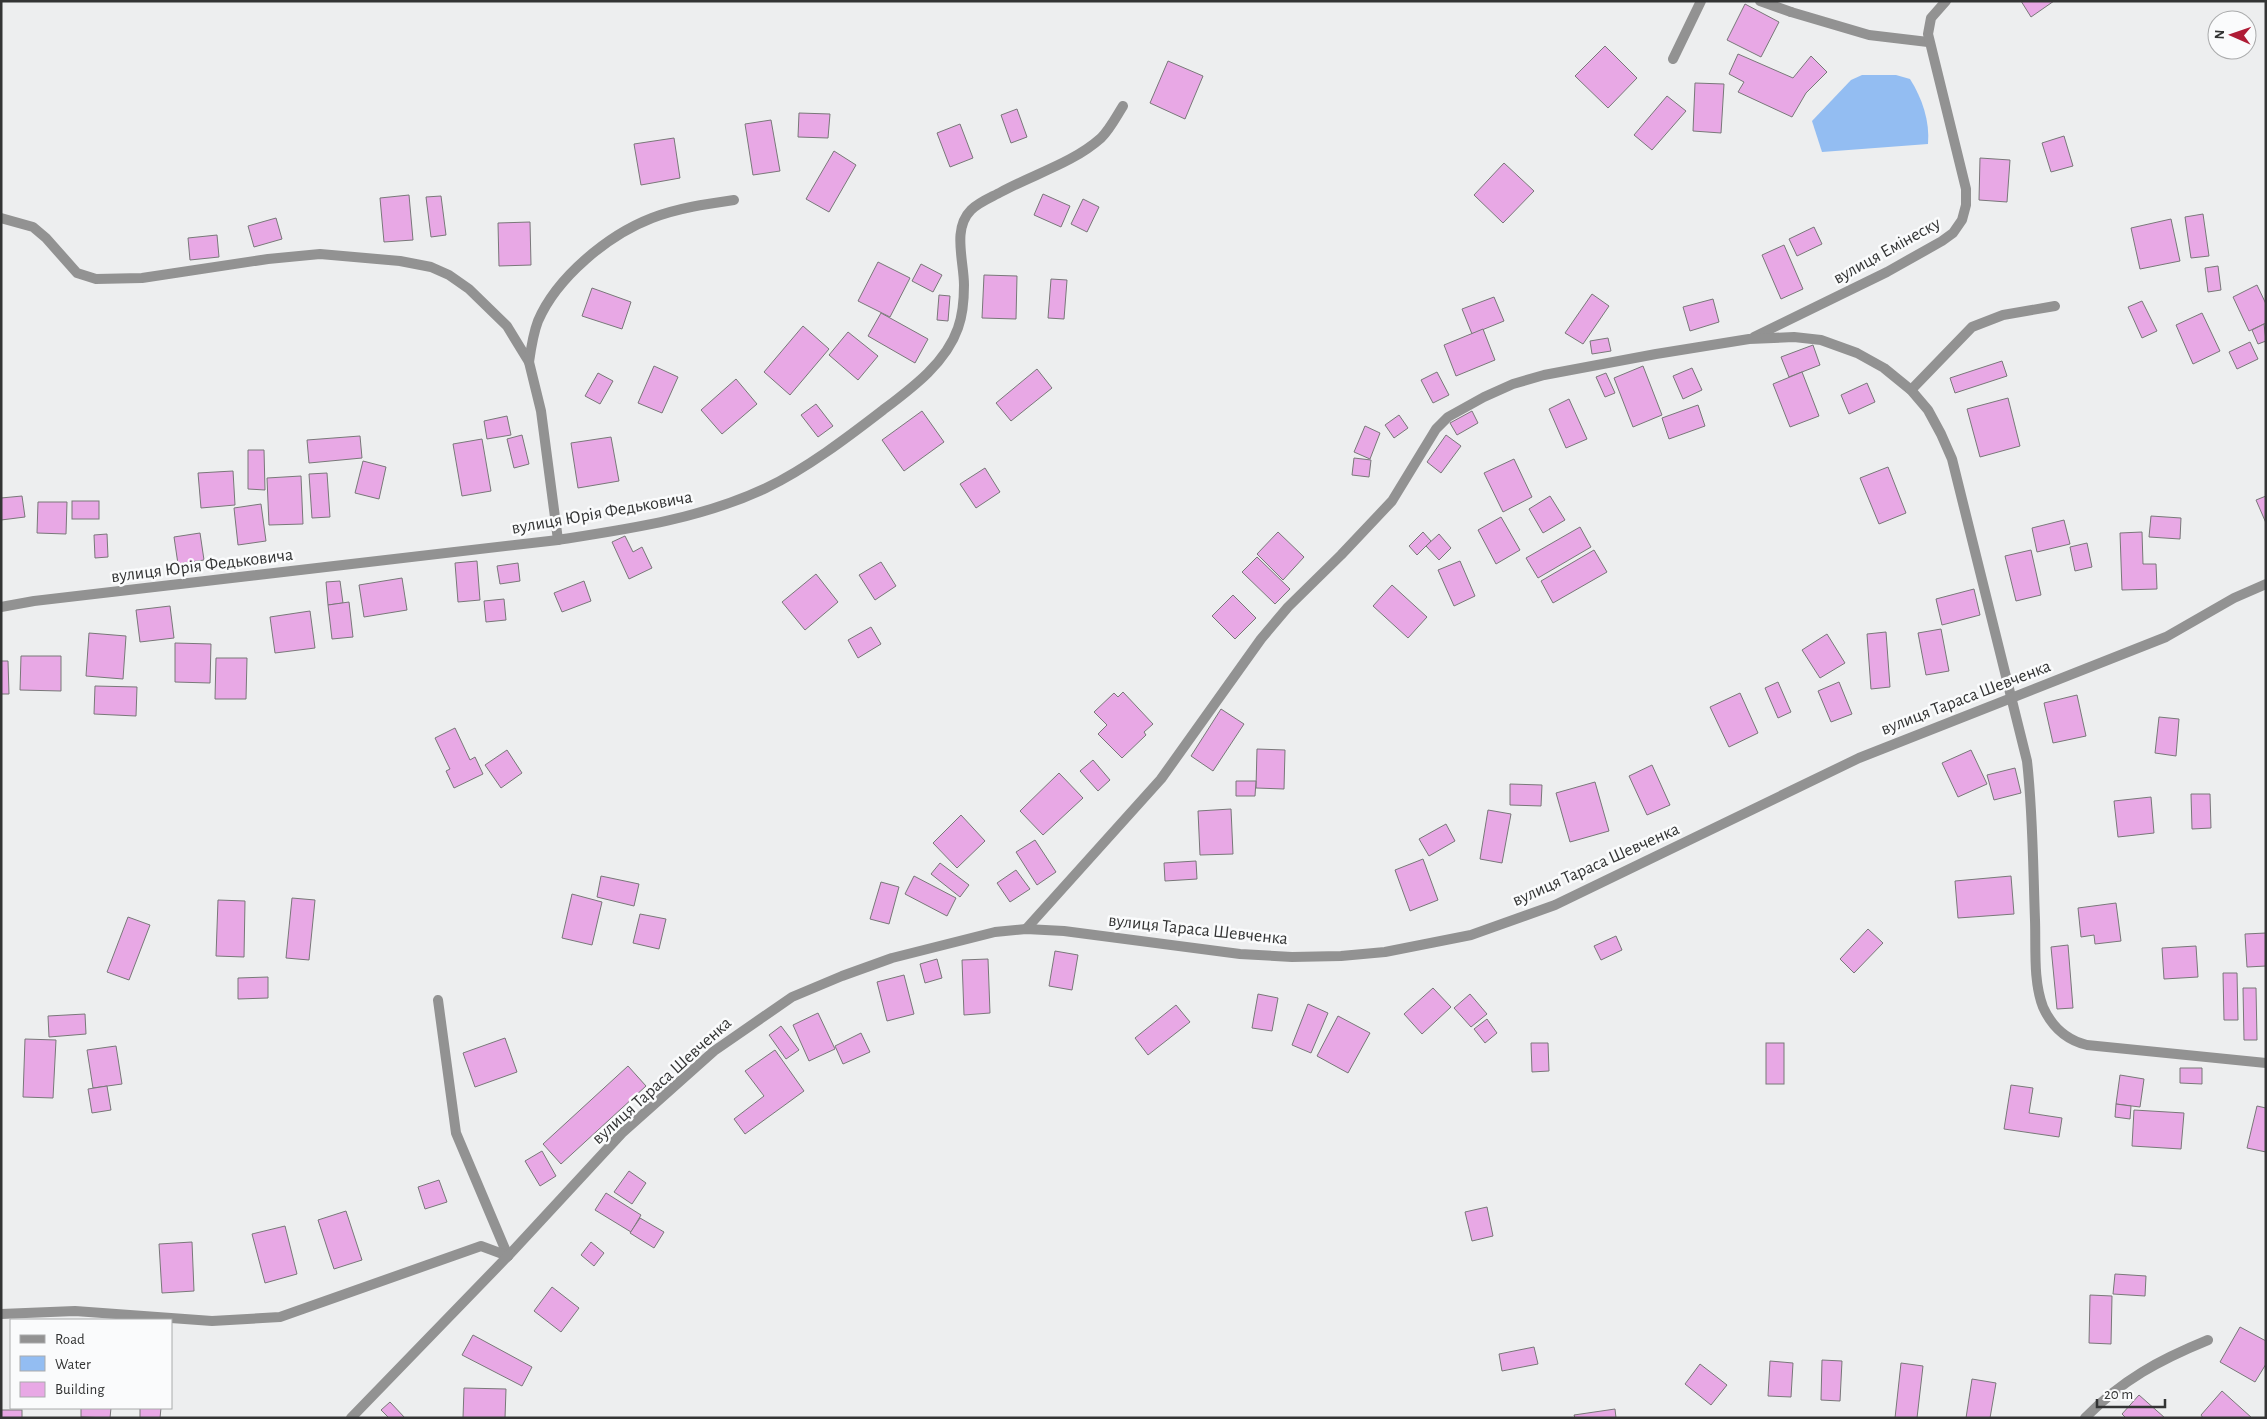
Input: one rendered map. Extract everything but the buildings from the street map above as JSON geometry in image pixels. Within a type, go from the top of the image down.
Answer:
[{"type":"street","points":[[1673,59],[1701,1]]},
{"type":"street","points":[[1760,1],[1869,35],[1928,42]]},
{"type":"street","points":[[1786,1],[1791,12]]},
{"type":"street","name":"вулиця Емінеску","points":[[1749,339],[1915,258],[1942,242],[1959,227],[1965,213],[1966,189],[1928,42],[1928,26],[1931,18],[1946,1]]},
{"type":"street","name":"вулиця Юрія Федьковича","points":[[1,607],[34,601],[558,540],[694,515],[758,491],[795,472],[868,422],[910,390],[930,371],[948,347],[958,328],[964,284],[960,240],[962,228],[971,210],[1014,185],[1086,149],[1102,137],[1114,122],[1122,106]]},
{"type":"street","points":[[529,362],[536,326],[547,304],[568,278],[598,249],[629,228],[654,217],[679,209],[734,200]]},
{"type":"street","points":[[1,218],[32,227],[53,244],[77,273],[96,279],[142,278],[268,259],[320,254],[400,261],[431,267],[449,275],[469,289],[506,326],[529,362],[541,411],[558,540]]},
{"type":"street","points":[[1911,390],[1972,327],[2003,315],[2055,306]]},
{"type":"street","points":[[1026,929],[1161,779],[1236,671],[1272,626],[1392,501],[1430,437],[1442,422],[1496,391],[1544,375],[1749,339],[1794,337],[1821,340],[1839,345],[1884,368],[1911,390],[1928,410],[1942,434],[1952,459],[2027,760],[2031,811],[2037,977],[2043,1005],[2049,1018],[2066,1037],[2087,1046],[2266,1062]]},
{"type":"street","name":"вулиця Тараса Шевченка","points":[[352,1418],[508,1256],[622,1133],[714,1051],[792,998],[842,976],[918,950],[995,932],[1026,929],[1064,931],[1240,954],[1292,957],[1341,956],[1385,952],[1448,941],[1555,905],[1707,832],[1811,779],[1907,738],[2166,637],[2234,598],[2266,584]]},
{"type":"street","points":[[438,1000],[456,1133],[508,1256]]},
{"type":"street","points":[[1,1314],[75,1311],[212,1321],[280,1316],[481,1246],[508,1256]]},
{"type":"street","points":[[2085,1418],[2101,1402],[2162,1359],[2208,1340]]},
{"type":"water","points":[[1862,75],[1896,75],[1910,79],[1924,110],[1928,127],[1928,144],[1822,152],[1812,121],[1851,80]]}]
